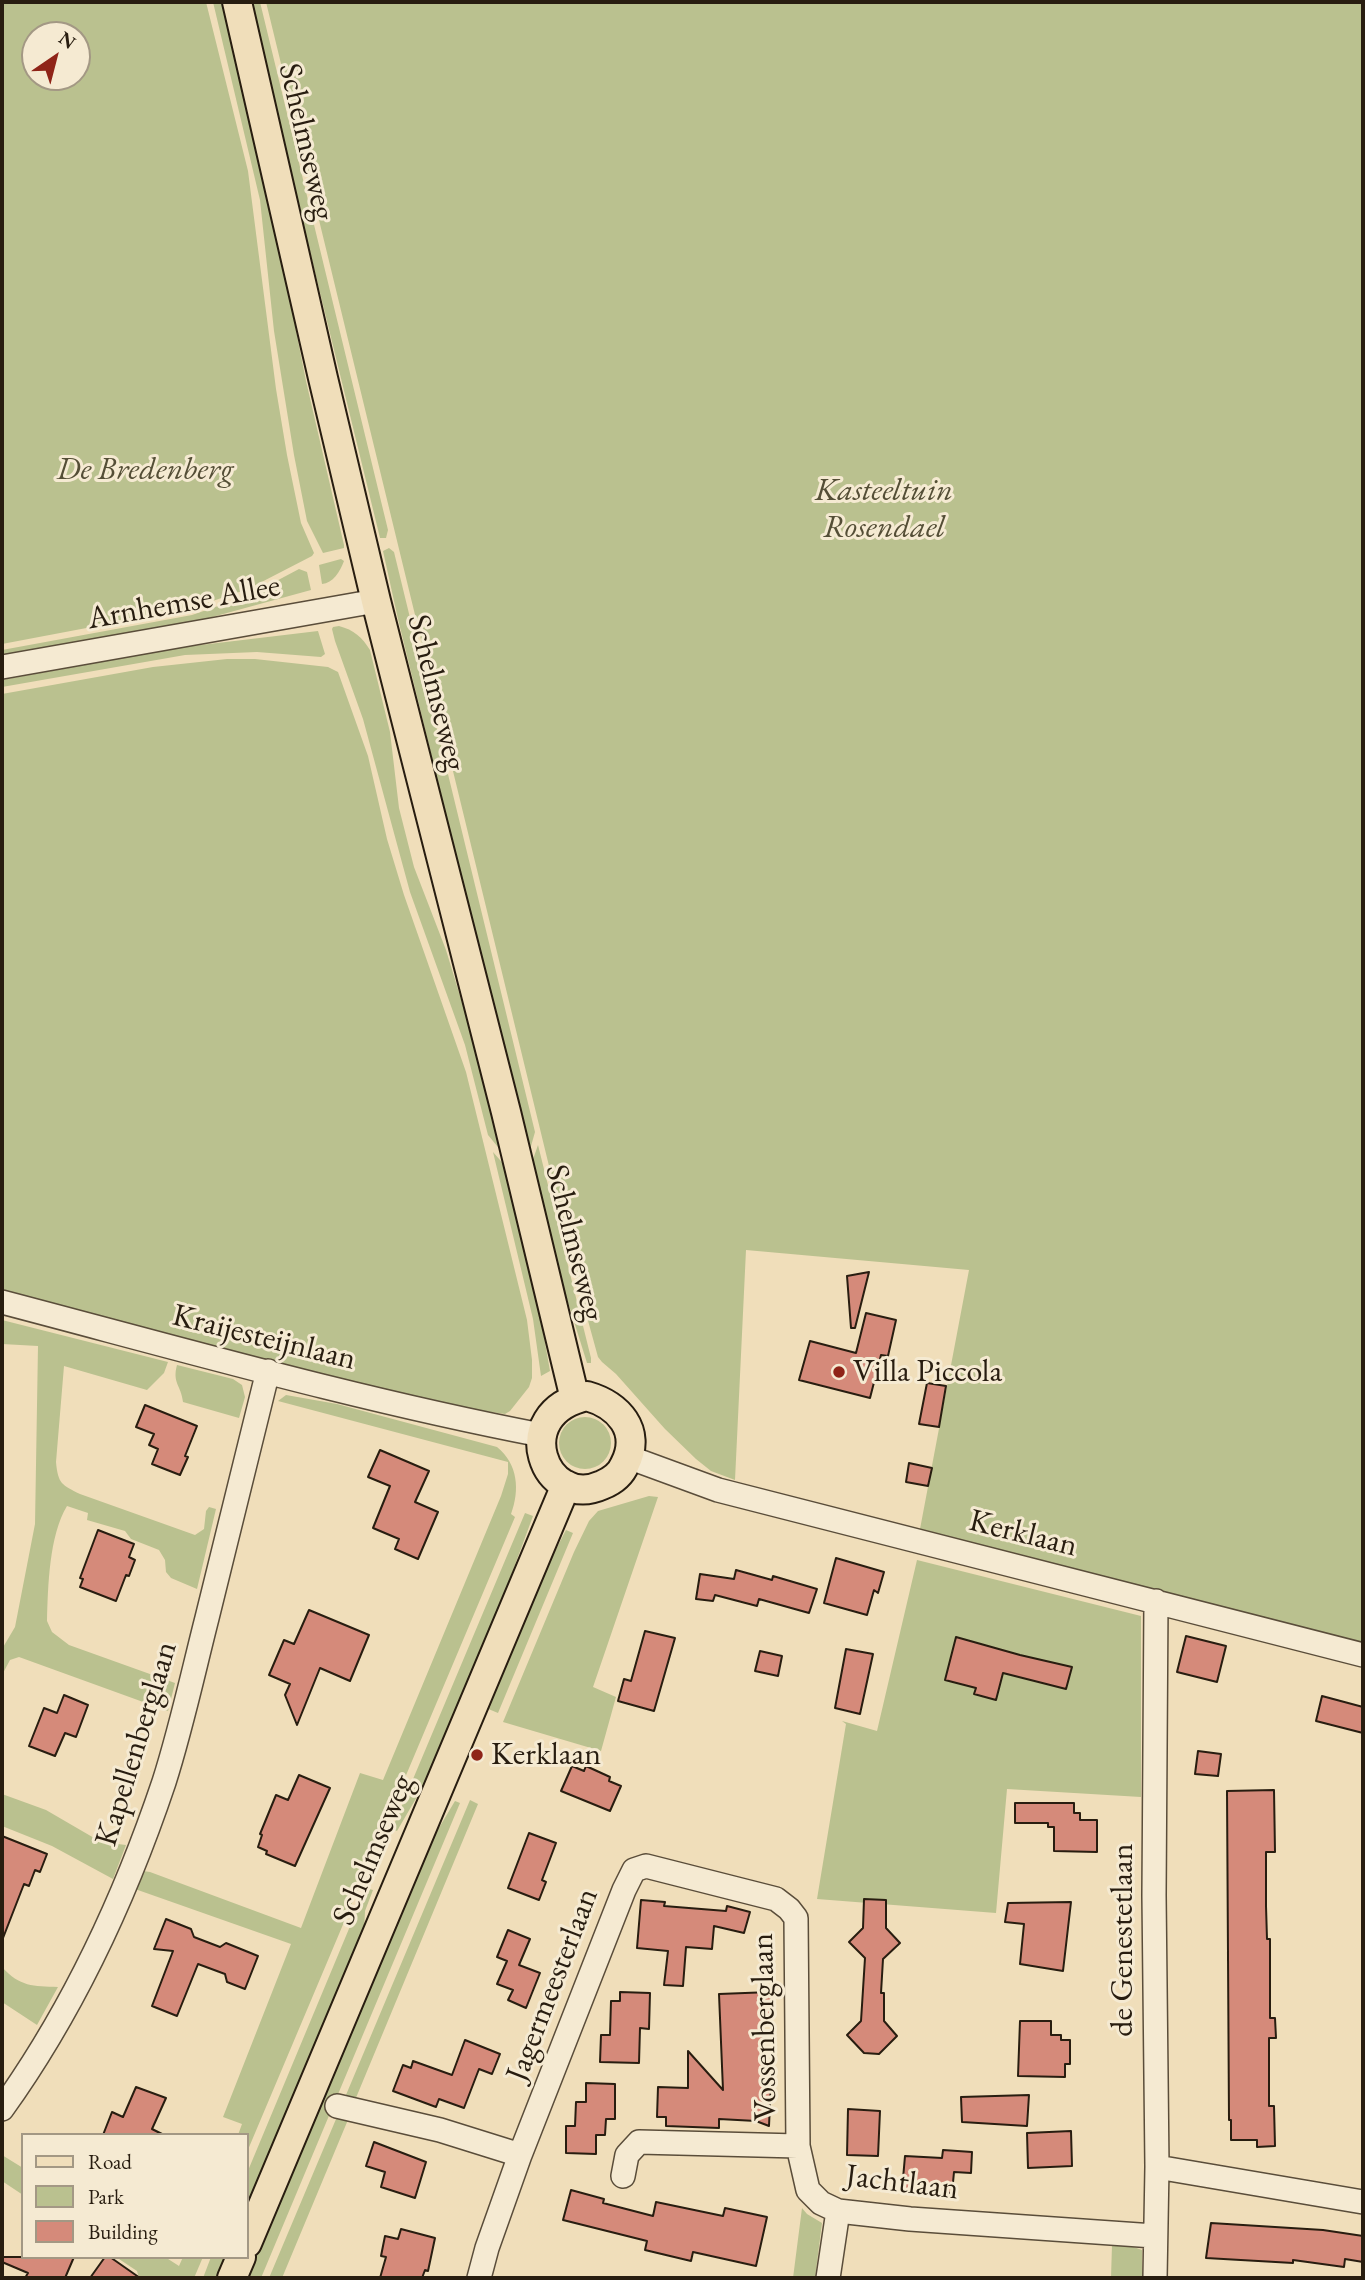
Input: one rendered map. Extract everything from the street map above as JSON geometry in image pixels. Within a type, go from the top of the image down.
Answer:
[{"type":"main road","name":"Schelmseweg","points":[[237,2],[376,600],[506,1112],[575,1399]]},
{"type":"main road","points":[[587,1396],[613,1407],[623,1417],[629,1432],[628,1457],[623,1469],[599,1487],[586,1490],[566,1485],[550,1471],[542,1455],[541,1435],[547,1421],[556,1409],[575,1399],[587,1396]]},
{"type":"main road","name":"Schelmseweg","points":[[248,2241],[566,1485]]},
{"type":"main road","points":[[232,2278],[240,2259]]},
{"type":"street","name":"Arnhemse Allee","points":[[2,667],[376,600]]},
{"type":"street","name":"Kraijesteijnlaan","points":[[2,1302],[443,1415],[541,1435]]},
{"type":"street","name":"Kapellenberglaan","points":[[2,2109],[39,2054],[91,1960],[149,1825],[175,1745],[268,1371]]},
{"type":"street","name":"Kerklaan","points":[[628,1457],[718,1490],[1363,1655]]},
{"type":"street","name":"de Genestetlaan","points":[[1154,2278],[1157,2167],[1154,1895],[1156,1601]]},
{"type":"street","name":"Jagermeesterlaan","points":[[479,2278],[520,2155],[624,1889],[635,1870],[646,1866],[776,1899],[789,1909]]},
{"type":"street","name":"Vossenberglaan","points":[[789,1909],[796,1918],[798,2146]]},
{"type":"street","points":[[337,2106],[440,2130],[520,2155]]},
{"type":"street","points":[[623,2176],[627,2155],[639,2142],[798,2146]]},
{"type":"street","name":"Jachtlaan","points":[[798,2146],[808,2190],[821,2203],[838,2211],[910,2219],[1154,2236]]},
{"type":"street","points":[[1157,2167],[1363,2202]]},
{"type":"street","points":[[828,2278],[838,2211]]},
{"type":"green space","name":"De Bredenberg","points":[[2,2],[206,2],[248,171],[287,455],[301,523],[314,553],[248,589],[192,608],[2,644]]},
{"type":"green space","points":[[213,2],[224,2],[262,159],[306,381],[344,545],[344,548],[323,553],[307,521],[274,331],[260,200]]},
{"type":"green space","points":[[249,2],[260,2],[388,530],[386,538],[380,538]]},
{"type":"green space","name":"Kasteeltuin Rosendael","points":[[266,2],[1363,2],[1363,1643],[920,1529],[969,1270],[746,1250],[735,1480],[711,1471],[696,1459],[598,1357],[576,1277]]},
{"type":"green space","points":[[389,548],[394,552],[535,1132],[529,1153],[398,619],[383,551]]},
{"type":"green space","points":[[341,559],[344,561],[336,576],[330,582],[322,584],[319,565]]},
{"type":"green space","points":[[299,569],[307,572],[311,590],[194,622],[2,657],[2,650],[192,615],[250,595]]},
{"type":"green space","points":[[339,626],[357,635],[370,650],[390,732],[399,808],[414,867],[446,950],[474,1042],[502,1152],[488,1135],[465,1045],[410,892],[363,719],[335,641],[332,629]]},
{"type":"green space","points":[[318,631],[325,654],[321,657],[257,652],[185,655],[2,687],[2,680],[184,647]]},
{"type":"green space","points":[[227,659],[255,659],[328,667],[338,672],[368,756],[387,839],[404,895],[466,1072],[527,1320],[532,1378],[529,1387],[505,1414],[422,1402],[2,1293],[2,694],[153,667]]},
{"type":"green space","points":[[538,1145],[591,1363],[587,1363],[552,1251],[531,1165]]},
{"type":"green space","points":[[493,1152],[507,1168],[531,1264],[550,1371],[541,1376],[533,1319]]},
{"type":"green space","points":[[2,1320],[168,1362],[164,1373],[147,1390],[64,1366],[56,1462],[62,1483],[80,1494],[195,1535],[204,1529],[209,1507],[216,1509],[197,1589],[171,1578],[166,1572],[165,1560],[159,1550],[131,1539],[125,1531],[87,1520],[88,1513],[67,1506],[53,1546],[47,1621],[52,1632],[69,1645],[175,1683],[168,1711],[19,1657],[10,1660],[2,1675],[2,1649],[15,1627],[35,1524],[38,1346],[2,1344]]},
{"type":"green space","points":[[177,1365],[233,1379],[242,1385],[245,1397],[239,1418],[183,1402],[176,1380]]},
{"type":"green space","points":[[286,1395],[337,1404],[497,1447],[504,1454],[513,1469],[516,1496],[511,1514],[515,1517],[248,2150],[248,2133],[239,2133],[242,2124],[223,2117],[291,1944],[135,1889],[143,1871],[150,1872],[301,1928],[360,1773],[383,1780],[508,1474],[508,1462],[278,1401]]},
{"type":"green space","points":[[585,1417],[595,1419],[603,1425],[609,1433],[609,1453],[603,1461],[595,1467],[585,1469],[575,1467],[567,1461],[561,1453],[559,1443],[561,1433],[567,1425],[575,1419]]},
{"type":"green space","points":[[649,1496],[658,1497],[593,1687],[616,1697],[601,1751],[503,1722],[589,1521],[598,1511]]},
{"type":"green space","points":[[525,1513],[533,1516],[488,1638],[428,1778],[397,1831],[392,1829]]},
{"type":"green space","points":[[566,1530],[573,1533],[498,1713],[486,1708],[539,1582]]},
{"type":"green space","points":[[917,1560],[1141,1616],[1141,1797],[1007,1789],[996,1913],[817,1899],[846,1724],[842,1721],[877,1731]]},
{"type":"green space","points":[[2,1794],[46,1810],[101,1842],[126,1845],[113,1879],[52,1846],[2,1826]]},
{"type":"green space","points":[[470,1800],[478,1804],[353,2105],[343,2102]]},
{"type":"green space","points":[[455,1801],[460,1803],[261,2278],[245,2278],[424,1853]]},
{"type":"green space","points":[[366,1888],[373,1890],[365,1911],[364,1932],[248,2211],[248,2171]]},
{"type":"green space","points":[[2,1967],[21,1982],[58,1987],[37,2025],[2,2002]]},
{"type":"green space","points":[[339,2112],[350,2115],[282,2278],[269,2278]]},
{"type":"green space","points":[[2,2155],[21,2167],[21,2194],[2,2181]]},
{"type":"green space","points":[[802,2208],[822,2223],[815,2278],[793,2278]]},
{"type":"green space","points":[[1112,2245],[1131,2246],[1142,2250],[1142,2278],[1111,2278]]},
{"type":"green space","points":[[119,2259],[168,2259],[179,2266],[182,2259],[202,2259],[194,2278],[139,2278],[137,2271]]},
{"type":"green space","points":[[210,2259],[227,2259],[219,2278],[203,2278]]},
{"type":"building","points":[[869,1272],[855,1328],[851,1328],[847,1276]]},
{"type":"building","name":"Villa Piccola","points":[[866,1313],[896,1320],[888,1356],[881,1355],[870,1398],[799,1380],[810,1341],[856,1353]]},
{"type":"building","points":[[927,1383],[946,1386],[939,1427],[919,1424]]},
{"type":"building","points":[[145,1405],[197,1426],[180,1475],[152,1464],[158,1449],[149,1445],[154,1434],[136,1427]]},
{"type":"building","points":[[380,1450],[429,1471],[415,1502],[438,1512],[418,1559],[395,1549],[399,1539],[373,1528],[390,1486],[368,1477]]},
{"type":"building","points":[[909,1463],[932,1468],[928,1486],[906,1482]]},
{"type":"building","points":[[98,1530],[134,1544],[129,1557],[135,1560],[116,1601],[80,1587],[83,1579],[80,1578]]},
{"type":"building","points":[[836,1558],[884,1572],[878,1593],[874,1590],[867,1615],[824,1603]]},
{"type":"building","points":[[736,1570],[772,1580],[773,1576],[817,1589],[809,1613],[759,1599],[757,1606],[715,1595],[713,1601],[696,1599],[700,1574],[734,1579]]},
{"type":"building","points":[[309,1610],[369,1635],[350,1681],[320,1668],[297,1725],[285,1695],[290,1684],[269,1675],[284,1640],[294,1644]]},
{"type":"building","points":[[645,1631],[675,1638],[654,1711],[618,1701],[624,1679],[631,1681]]},
{"type":"building","points":[[1186,1636],[1226,1646],[1217,1682],[1177,1672]]},
{"type":"building","points":[[956,1637],[1072,1667],[1066,1689],[1003,1673],[996,1700],[974,1694],[976,1688],[945,1680]]},
{"type":"building","points":[[846,1649],[873,1654],[860,1714],[835,1708]]},
{"type":"building","points":[[760,1651],[782,1656],[778,1676],[755,1671]]},
{"type":"building","points":[[64,1695],[88,1705],[76,1737],[65,1733],[55,1756],[29,1746],[44,1708],[57,1713]]},
{"type":"building","points":[[1322,1696],[1363,1707],[1363,1733],[1316,1721]]},
{"type":"building","points":[[1198,1751],[1221,1754],[1218,1776],[1195,1774]]},
{"type":"building","points":[[572,1766],[584,1771],[586,1766],[610,1777],[609,1781],[621,1786],[610,1811],[561,1791]]},
{"type":"building","points":[[299,1775],[330,1788],[295,1866],[266,1854],[267,1851],[258,1847],[262,1835],[260,1834],[276,1795],[288,1800]]},
{"type":"building","points":[[1274,1790],[1275,1852],[1266,1852],[1266,1906],[1267,1939],[1270,1939],[1270,2018],[1275,2018],[1276,2038],[1269,2038],[1269,2106],[1274,2106],[1275,2146],[1257,2147],[1257,2140],[1231,2140],[1229,2120],[1227,1791]]},
{"type":"building","points":[[1015,1803],[1074,1803],[1074,1813],[1080,1813],[1080,1820],[1097,1820],[1097,1852],[1054,1851],[1054,1827],[1048,1827],[1048,1823],[1015,1823]]},
{"type":"building","points":[[529,1833],[556,1843],[542,1880],[546,1882],[539,1900],[508,1888]]},
{"type":"building","points":[[2,1836],[47,1854],[40,1872],[35,1870],[29,1886],[24,1884],[3,1938]]},
{"type":"building","points":[[864,1899],[886,1900],[886,1928],[900,1943],[883,1959],[881,1993],[884,1993],[884,2021],[897,2036],[879,2054],[864,2053],[847,2035],[861,2021],[865,1958],[849,1942],[863,1928]]},
{"type":"building","points":[[641,1900],[665,1902],[664,1906],[726,1911],[727,1906],[750,1912],[744,1933],[714,1926],[712,1949],[686,1947],[683,1986],[664,1985],[668,1951],[637,1948]]},
{"type":"building","points":[[1071,1902],[1063,1971],[1020,1964],[1024,1924],[1005,1922],[1008,1903]]},
{"type":"building","points":[[166,1919],[191,1929],[194,1937],[220,1947],[226,1943],[258,1956],[245,1989],[227,1982],[225,1974],[198,1964],[177,2016],[152,2006],[173,1951],[154,1949]]},
{"type":"building","points":[[508,1930],[530,1939],[519,1965],[540,1973],[526,2008],[508,2000],[513,1990],[497,1984],[507,1961],[497,1957]]},
{"type":"building","points":[[620,1992],[650,1993],[649,2029],[640,2028],[639,2063],[600,2062],[601,2035],[610,2035],[611,2001],[620,2001]]},
{"type":"building","points":[[771,1992],[772,2020],[762,2020],[765,2081],[771,2082],[769,2126],[756,2121],[719,2119],[719,2128],[666,2126],[666,2117],[657,2117],[658,2087],[688,2088],[688,2051],[723,2090],[719,1994]]},
{"type":"building","points":[[1020,2021],[1051,2021],[1051,2035],[1061,2035],[1061,2040],[1070,2040],[1070,2064],[1065,2064],[1065,2077],[1018,2076]]},
{"type":"building","points":[[465,2040],[500,2054],[492,2074],[479,2069],[464,2108],[439,2099],[436,2107],[393,2091],[403,2065],[411,2068],[413,2061],[452,2075]]},
{"type":"building","points":[[586,2083],[615,2084],[615,2119],[606,2119],[605,2135],[596,2135],[596,2154],[566,2153],[566,2126],[575,2126],[576,2102],[586,2102]]},
{"type":"building","points":[[136,2087],[166,2098],[152,2129],[160,2133],[104,2133],[112,2112],[123,2117]]},
{"type":"building","points":[[1029,2095],[1027,2126],[962,2122],[961,2097]]},
{"type":"building","points":[[848,2109],[880,2111],[878,2156],[847,2155]]},
{"type":"building","points":[[1071,2131],[1072,2166],[1028,2168],[1027,2133]]},
{"type":"building","points":[[374,2142],[426,2162],[415,2198],[381,2187],[385,2172],[366,2166]]},
{"type":"building","points":[[943,2150],[972,2152],[971,2173],[954,2172],[952,2193],[902,2190],[905,2156],[942,2158]]},
{"type":"building","points":[[571,2190],[604,2199],[603,2203],[653,2216],[656,2202],[723,2216],[725,2208],[767,2217],[756,2266],[693,2252],[691,2261],[645,2250],[647,2241],[563,2220]]},
{"type":"building","points":[[1211,2223],[1323,2230],[1363,2236],[1363,2262],[1345,2259],[1344,2267],[1293,2260],[1293,2263],[1206,2258]]},
{"type":"building","points":[[401,2229],[435,2238],[428,2271],[425,2270],[422,2278],[380,2278],[386,2257],[381,2256],[385,2236],[398,2239]]},
{"type":"building","points":[[2,2257],[73,2259],[65,2278],[25,2278],[28,2273],[2,2262]]},
{"type":"building","points":[[104,2259],[113,2259],[140,2278],[90,2278]]},
{"type":"place","name":"Villa Piccola","points":[[839,1372]]},
{"type":"place","name":"Kerklaan","points":[[477,1755]]}]
